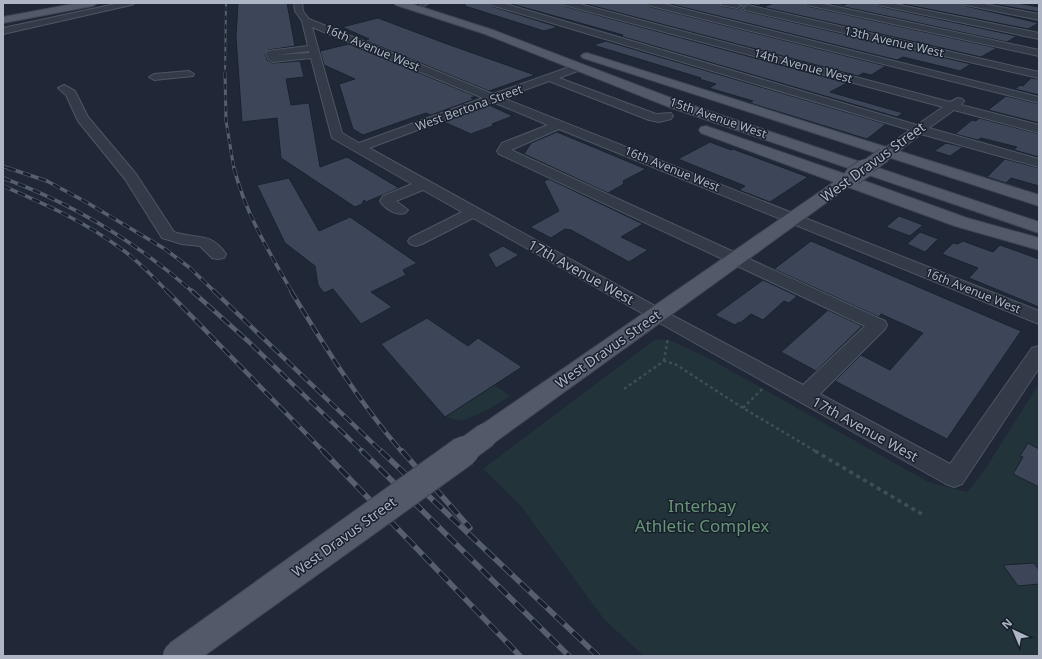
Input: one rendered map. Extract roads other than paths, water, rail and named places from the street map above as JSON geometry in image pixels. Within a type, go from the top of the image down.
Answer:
[{"type":"main road","points":[[3,20],[93,3]]},
{"type":"main road","name":"15th Avenue West","points":[[399,3],[489,32],[674,104],[1039,228]]},
{"type":"main road","name":"15th Avenue West","points":[[424,3],[543,44],[716,108],[1039,215]]},
{"type":"main road","points":[[543,44],[885,154],[1039,201]]},
{"type":"main road","points":[[579,67],[596,81],[646,108],[685,123],[850,178],[961,222],[1039,244]]},
{"type":"main road","name":"West Dravus Street","points":[[178,656],[486,435],[885,154]]},
{"type":"street","points":[[3,31],[131,3]]},
{"type":"street","points":[[298,3],[299,11],[306,21],[314,49],[334,40]]},
{"type":"street","points":[[494,3],[918,130],[1039,164]]},
{"type":"street","name":"14th Avenue West","points":[[567,3],[1039,129]]},
{"type":"street","points":[[650,3],[1039,100]]},
{"type":"street","name":"13th Avenue West","points":[[724,3],[745,6],[1039,75]]},
{"type":"street","points":[[807,3],[1039,54]]},
{"type":"street","points":[[878,3],[1039,36]]},
{"type":"street","points":[[966,3],[1039,17]]},
{"type":"street","points":[[676,32],[745,6]]},
{"type":"street","name":"16th Avenue West","points":[[306,21],[334,40],[495,98],[1039,318]]},
{"type":"street","name":"West Dravus Street","points":[[885,154],[1039,43]]},
{"type":"street","name":"17th Avenue West","points":[[314,49],[336,134],[657,315],[954,477],[1039,353]]},
{"type":"street","name":"West Bertona Street","points":[[359,147],[579,67]]},
{"type":"street","points":[[154,77],[189,74]]},
{"type":"street","points":[[550,78],[653,117],[659,118],[667,116]]},
{"type":"street","points":[[64,88],[72,93],[82,118],[131,177],[168,235],[185,240],[204,241],[212,245],[218,254]]},
{"type":"street","points":[[560,124],[507,146],[504,151],[878,325],[805,396]]},
{"type":"street","points":[[400,210],[387,202],[388,199],[424,184]]},
{"type":"street","points":[[416,241],[473,212]]},
{"type":"railway","points":[[225,73],[226,3]]},
{"type":"railway","points":[[225,73],[226,121],[234,169]]},
{"type":"railway","points":[[3,166],[10,169]]},
{"type":"railway","points":[[8,168],[47,181],[86,202],[165,249],[190,268],[215,292]]},
{"type":"railway","points":[[234,168],[244,200],[251,216],[266,247],[292,292]]},
{"type":"railway","points":[[3,178],[55,200],[103,226],[149,257],[193,292]]},
{"type":"railway","points":[[3,186],[34,199],[92,229],[127,253],[167,291]]},
{"type":"railway","points":[[167,291],[324,452]]},
{"type":"railway","points":[[192,291],[249,342],[363,452]]},
{"type":"railway","points":[[214,291],[382,452]]},
{"type":"railway","points":[[291,291],[357,394],[402,452]]},
{"type":"railway","points":[[323,451],[520,656]]},
{"type":"railway","points":[[362,451],[569,656]]},
{"type":"railway","points":[[381,451],[598,656]]},
{"type":"railway","points":[[402,451],[470,528]]},
{"type":"park label","name":"Interbay Athletic Complex","points":[[702,516]]}]
